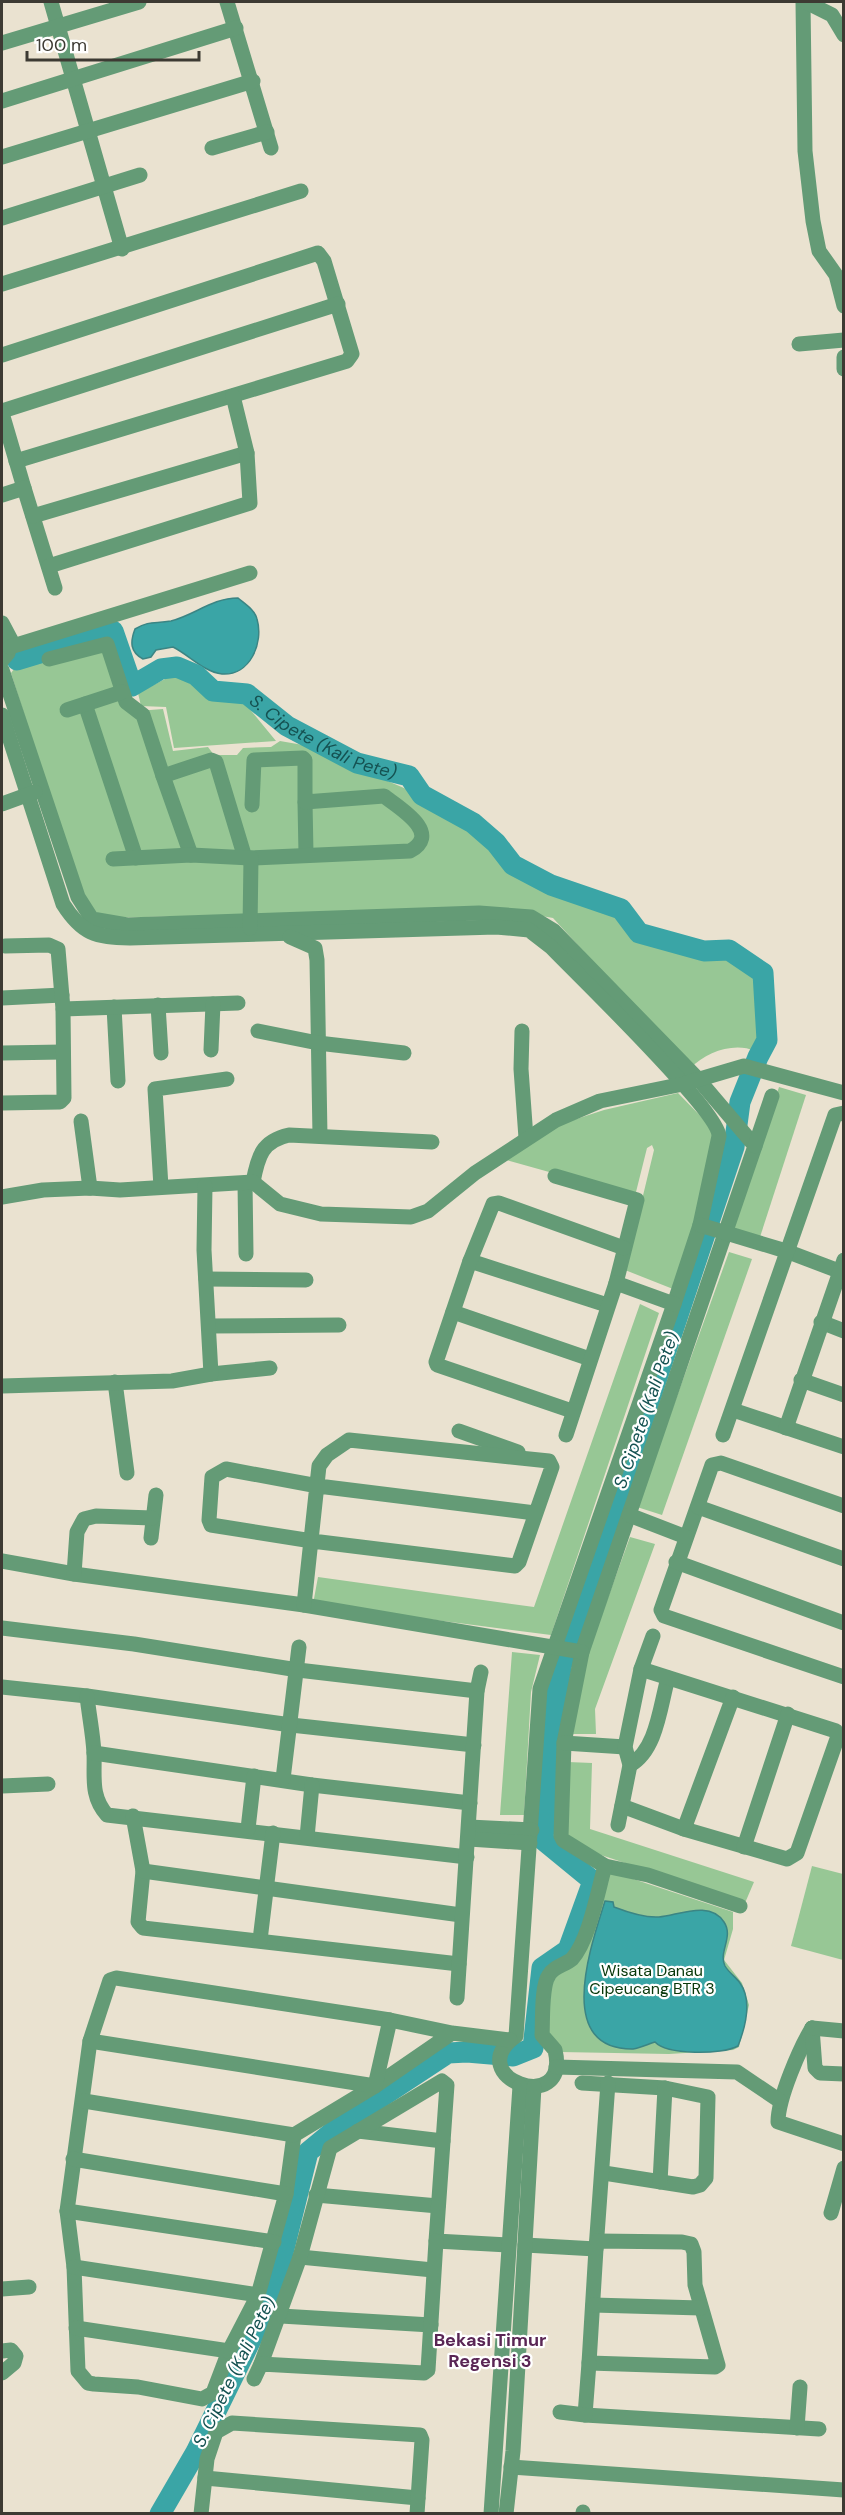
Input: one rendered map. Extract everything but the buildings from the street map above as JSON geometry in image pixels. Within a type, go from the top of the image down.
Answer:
[{"type":"street","points":[[51,2],[122,249]]},
{"type":"street","points":[[2,43],[139,2]]},
{"type":"street","points":[[227,2],[253,81],[271,147]]},
{"type":"street","points":[[843,35],[832,15],[805,2],[805,151],[813,221],[819,251],[836,275],[843,306]]},
{"type":"street","points":[[2,100],[236,28]]},
{"type":"street","points":[[2,158],[253,81]]},
{"type":"street","points":[[212,148],[267,132]]},
{"type":"street","points":[[2,218],[140,175]]},
{"type":"street","points":[[2,284],[122,249],[301,191]]},
{"type":"street","points":[[2,355],[318,253],[324,261],[352,354],[347,361],[16,461]]},
{"type":"street","points":[[56,588],[2,412],[338,304]]},
{"type":"street","points":[[799,344],[843,340]]},
{"type":"street","points":[[843,357],[843,369]]},
{"type":"street","points":[[49,566],[247,505],[251,501],[247,453],[233,396]]},
{"type":"street","points":[[33,516],[247,453]]},
{"type":"street","points":[[2,495],[24,488]]},
{"type":"street","points":[[10,647],[250,573]]},
{"type":"street","points":[[2,623],[10,634],[10,647],[2,660]]},
{"type":"street","points":[[49,658],[107,644],[122,692],[129,706],[143,715],[191,855]]},
{"type":"street","points":[[2,670],[63,904],[81,928],[108,938],[250,928],[496,920],[529,930],[550,946],[683,1084],[719,1130],[712,1230],[629,1515],[579,1651],[564,1743],[561,1836],[577,1850],[605,1866],[648,1875],[740,1906]]},
{"type":"street","points":[[67,710],[122,692]]},
{"type":"street","points":[[85,704],[136,858]]},
{"type":"street","points":[[2,715],[33,792]]},
{"type":"street","points":[[252,805],[252,762],[280,758],[306,760],[306,854]]},
{"type":"street","points":[[164,776],[204,760],[216,762],[248,858],[250,928]]},
{"type":"street","points":[[2,804],[33,792]]},
{"type":"street","points":[[113,859],[191,855],[248,858],[410,851],[419,844],[422,836],[417,821],[384,796],[305,802]]},
{"type":"street","points":[[281,934],[531,917],[554,931],[698,1079],[750,1140]]},
{"type":"street","points":[[250,928],[281,934],[315,948],[320,1136]]},
{"type":"street","points":[[2,1103],[63,1100],[63,1002],[59,953],[55,946],[3,942]]},
{"type":"street","points":[[2,998],[114,1007],[238,1003]]},
{"type":"street","points":[[211,1050],[213,1004]]},
{"type":"street","points":[[158,1005],[161,1053]]},
{"type":"street","points":[[114,1007],[118,1081]]},
{"type":"street","points":[[258,1031],[318,1043],[404,1053]]},
{"type":"street","points":[[522,1031],[521,1070],[526,1138]]},
{"type":"street","points":[[2,1053],[63,1052]]},
{"type":"street","points":[[2,1197],[43,1190],[90,1188],[120,1190],[249,1182],[280,1204],[321,1214],[411,1217],[428,1211],[475,1173],[526,1138],[579,1108],[600,1101],[683,1084],[744,1065],[843,1093]]},
{"type":"street","points":[[161,1187],[155,1089],[227,1079]]},
{"type":"street","points":[[605,1866],[584,1936],[576,1952],[571,1959],[549,1973],[546,1982],[542,2035],[552,2044],[556,2063],[546,2082],[527,2087],[506,2076],[505,2051],[516,2036],[540,1689],[674,1304],[712,1230],[750,1140],[772,1096]]},
{"type":"street","points":[[723,1435],[835,1115],[843,1113]]},
{"type":"street","points":[[81,1120],[90,1188]]},
{"type":"street","points":[[246,1254],[249,1182],[268,1143],[290,1135],[432,1142]]},
{"type":"street","points":[[555,1176],[637,1200],[616,1283],[566,1435]]},
{"type":"street","points":[[205,1186],[206,1279],[211,1374]]},
{"type":"street","points":[[572,1411],[437,1365],[453,1312],[490,1207],[499,1203],[624,1248]]},
{"type":"street","points":[[712,1230],[842,1268],[821,1322],[786,1428]]},
{"type":"street","points":[[470,1262],[607,1305]]},
{"type":"street","points":[[206,1279],[306,1280]]},
{"type":"street","points":[[616,1283],[674,1304]]},
{"type":"street","points":[[453,1312],[590,1359]]},
{"type":"street","points":[[821,1322],[843,1331]]},
{"type":"street","points":[[209,1326],[339,1325]]},
{"type":"street","points":[[2,1386],[172,1381],[211,1374],[270,1368]]},
{"type":"street","points":[[801,1380],[843,1395]]},
{"type":"street","points":[[115,1382],[127,1473]]},
{"type":"street","points":[[733,1410],[843,1448]]},
{"type":"street","points":[[459,1431],[542,1460]]},
{"type":"street","points":[[304,1605],[312,1541],[318,1486],[319,1466],[327,1455],[349,1440],[549,1461],[552,1467],[535,1513],[515,1566],[312,1541],[211,1525],[209,1520],[212,1477],[226,1469],[318,1486],[535,1513]]},
{"type":"street","points":[[843,1506],[716,1463],[712,1465],[661,1610],[664,1616],[843,1677]]},
{"type":"street","points":[[151,1538],[156,1495]]},
{"type":"street","points":[[698,1508],[843,1559]]},
{"type":"street","points":[[74,1574],[77,1533],[84,1519],[96,1515],[152,1518]]},
{"type":"street","points":[[629,1515],[686,1537]]},
{"type":"street","points":[[2,1561],[74,1574],[304,1605],[579,1651]]},
{"type":"street","points":[[676,1562],[843,1623]]},
{"type":"street","points":[[2,1628],[134,1644],[298,1671],[477,1691]]},
{"type":"street","points":[[618,1825],[630,1765],[625,1747],[641,1669],[653,1636]]},
{"type":"street","points":[[283,1779],[298,1671],[299,1647]]},
{"type":"street","points":[[622,1806],[684,1829],[784,1860],[797,1853],[838,1736],[836,1731],[788,1714],[641,1669]]},
{"type":"street","points":[[457,1998],[477,1691],[481,1672]]},
{"type":"street","points":[[630,1765],[639,1760],[650,1743],[668,1678]]},
{"type":"street","points":[[2,1687],[87,1696],[291,1725],[474,1744]]},
{"type":"street","points":[[87,1696],[94,1753],[93,1782],[102,1809],[107,1815],[248,1829],[467,1857]]},
{"type":"street","points":[[684,1829],[733,1697]]},
{"type":"street","points":[[744,1847],[788,1714]]},
{"type":"street","points":[[564,1743],[625,1747]]},
{"type":"street","points":[[94,1753],[312,1785],[470,1803]]},
{"type":"street","points":[[248,1829],[254,1776]]},
{"type":"street","points":[[2,1786],[48,1784]]},
{"type":"street","points":[[307,1837],[312,1785]]},
{"type":"street","points":[[132,1816],[143,1871],[138,1923],[143,1928],[459,1964]]},
{"type":"street","points":[[260,1940],[273,1833]]},
{"type":"street","points":[[469,1833],[531,1837]]},
{"type":"street","points":[[143,1871],[266,1890],[461,1915]]},
{"type":"street","points":[[294,2134],[286,2194],[258,2295],[229,2351],[213,2393],[208,2398],[88,2382],[78,2371],[74,2267],[67,2211],[73,2159],[84,2101],[90,2041],[106,1986],[110,1980],[116,1978],[390,2020],[452,2033],[505,2051]]},
{"type":"street","points":[[375,2086],[390,2020]]},
{"type":"street","points":[[812,2028],[843,2031]]},
{"type":"street","points":[[812,2028],[815,2068],[820,2073],[843,2074]]},
{"type":"street","points":[[812,2028],[802,2044],[780,2102],[780,2124],[843,2144]]},
{"type":"street","points":[[84,2101],[294,2134],[375,2086],[452,2033]]},
{"type":"street","points":[[90,2041],[375,2086]]},
{"type":"street","points":[[556,2063],[737,2072],[780,2102]]},
{"type":"street","points":[[254,2379],[281,2316],[330,2148],[443,2080],[447,2085],[428,2370],[424,2373],[261,2364]]},
{"type":"street","points":[[582,2083],[665,2088],[708,2097],[706,2178],[700,2185],[693,2187],[604,2173]]},
{"type":"street","points":[[585,2415],[604,2173],[608,2083]]},
{"type":"street","points":[[506,2514],[525,2245],[527,2087]]},
{"type":"street","points":[[491,2514],[508,2245],[527,2087]]},
{"type":"street","points":[[660,2182],[665,2088]]},
{"type":"street","points":[[358,2131],[443,2141]]},
{"type":"street","points":[[73,2159],[286,2194]]},
{"type":"street","points":[[831,2213],[843,2168]]},
{"type":"street","points":[[316,2195],[438,2206]]},
{"type":"street","points":[[67,2211],[274,2242]]},
{"type":"street","points":[[435,2241],[508,2245]]},
{"type":"street","points":[[525,2245],[682,2242],[691,2244],[694,2252],[695,2285],[718,2362],[715,2367],[589,2363]]},
{"type":"street","points":[[300,2257],[433,2270]]},
{"type":"street","points":[[74,2267],[258,2295]]},
{"type":"street","points":[[2,2289],[29,2287]]},
{"type":"street","points":[[593,2305],[701,2308]]},
{"type":"street","points":[[281,2316],[431,2325]]},
{"type":"street","points":[[76,2328],[229,2351]]},
{"type":"street","points":[[2,2351],[11,2350],[16,2356],[14,2364],[2,2373]]},
{"type":"street","points":[[797,2428],[800,2388]]},
{"type":"street","points":[[201,2514],[207,2458],[216,2432],[232,2423],[240,2409]]},
{"type":"street","points":[[560,2412],[819,2429]]},
{"type":"street","points":[[498,2415],[514,2415]]},
{"type":"street","points":[[232,2423],[420,2435],[422,2440],[417,2514]]},
{"type":"street","points":[[511,2467],[843,2490]]},
{"type":"street","points":[[204,2478],[418,2498]]},
{"type":"green space","points":[[110,639],[137,711],[163,709],[173,751],[208,747],[214,755],[237,755],[243,748],[271,747],[280,741],[303,745],[404,788],[486,839],[511,869],[561,894],[617,911],[637,937],[705,958],[728,955],[759,975],[764,1040],[755,1051],[747,1048],[721,1050],[704,1057],[691,1068],[553,918],[502,909],[100,918],[85,906],[11,673],[18,664]]},
{"type":"green space","points":[[181,677],[215,701],[244,702],[276,741],[174,748],[166,707],[141,706],[138,693],[167,678]]},
{"type":"green space","points":[[779,1087],[806,1095],[760,1237],[733,1228]]},
{"type":"green space","points":[[678,1093],[715,1131],[701,1206],[673,1289],[625,1270],[654,1150],[652,1145],[647,1148],[635,1196],[503,1159],[561,1124],[604,1110]]},
{"type":"green space","points":[[729,1252],[752,1259],[662,1515],[637,1507]]},
{"type":"green space","points":[[640,1304],[659,1313],[551,1635],[313,1604],[318,1577],[534,1607]]},
{"type":"green space","points":[[630,1537],[655,1544],[595,1709],[596,1734],[573,1734],[585,1661]]},
{"type":"green space","points":[[512,1652],[540,1655],[531,1692],[524,1815],[500,1815]]},
{"type":"green space","points":[[568,1762],[592,1763],[590,1829],[754,1882],[745,1903],[592,1852],[566,1837]]},
{"type":"green space","points":[[812,1866],[843,1874],[843,1960],[791,1946]]},
{"type":"green space","name":"Wisata Danau Cipeucang BTR 3","points":[[606,1870],[733,1912],[733,1929],[724,1960],[742,1983],[749,2005],[739,2047],[733,2050],[669,2054],[560,2052],[545,2033],[548,1984],[572,1961]]},
{"type":"water","points":[[238,598],[254,613],[259,628],[253,656],[240,670],[232,673],[215,673],[173,647],[156,650],[151,657],[143,659],[133,650],[133,634],[140,626],[171,621],[220,601]]},
{"type":"water","name":"Wisata Danau Cipeucang BTR 3","points":[[605,1901],[613,1902],[614,1907],[619,1909],[648,1917],[694,1910],[703,1910],[718,1915],[727,1928],[723,1961],[728,1971],[740,1983],[746,1998],[745,2023],[738,2046],[720,2051],[695,2052],[671,2049],[655,2042],[633,2049],[608,2045],[593,2032],[586,2014],[584,1991],[587,1967]]},
{"type":"waterway","name":"S. Cipete (Kali Pete)","points":[[17,660],[113,631],[132,686],[161,669],[177,667],[196,675],[213,691],[247,694],[287,726],[357,763],[409,776],[422,795],[473,823],[496,843],[513,865],[551,885],[621,909],[639,933],[704,951],[729,950],[763,973],[767,1040],[740,1102],[734,1147],[562,1663],[552,1719],[543,1840],[593,1881],[568,1950],[542,1968],[533,2048],[513,2056],[467,2052],[448,2053],[348,2119],[308,2152],[272,2297],[196,2452],[160,2514]]},
{"type":"district","name":"Bekasi Timur Regensi 3","points":[[490,2350]]}]
